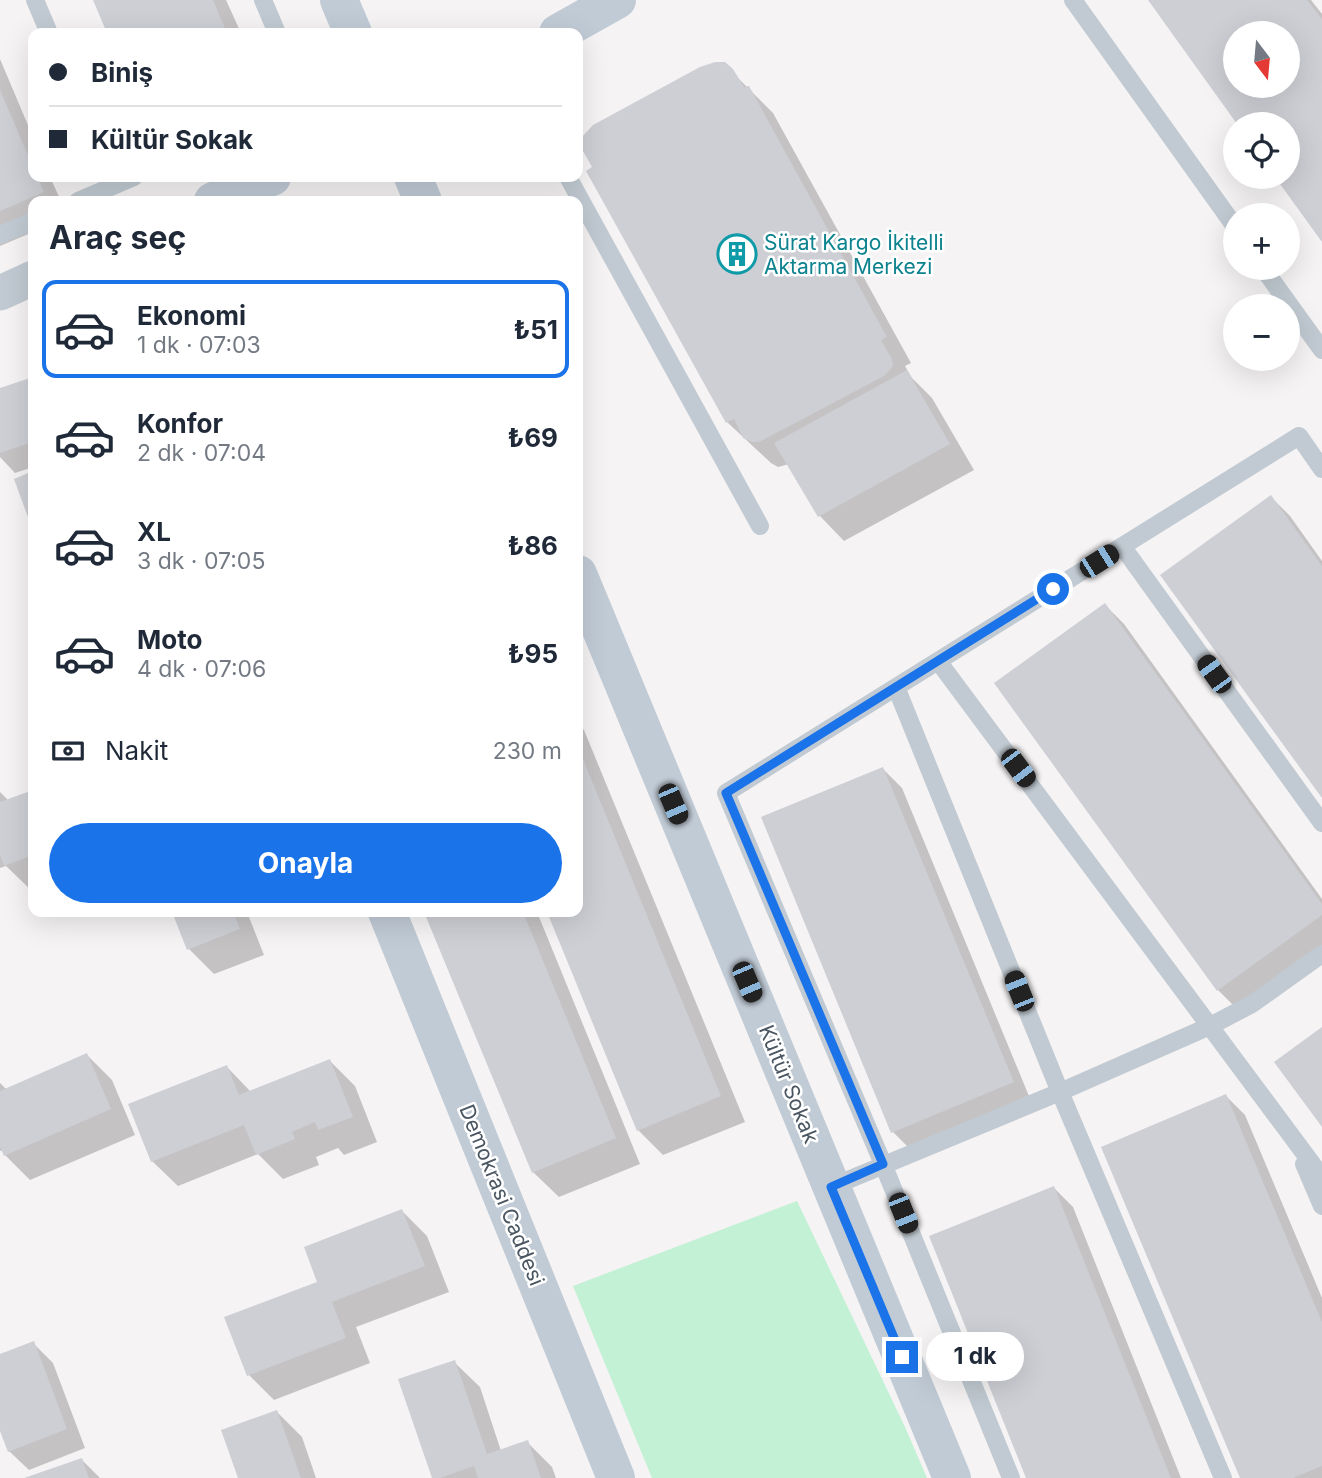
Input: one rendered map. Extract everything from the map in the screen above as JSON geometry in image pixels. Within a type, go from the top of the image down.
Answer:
[{"type":"street","points":[[339,0],[351,28]]},
{"type":"street","points":[[567,28],[618,0]]},
{"type":"street","points":[[225,196],[260,182]]},
{"type":"street","points":[[0,293],[28,280]]},
{"type":"street","name":"Kültür Sokak","points":[[583,586],[952,1478]]},
{"type":"street","name":"Demokrasi Caddesi","points":[[389,917],[616,1478]]},
{"type":"lane","points":[[35,0],[48,28]]},
{"type":"lane","points":[[263,0],[275,28]]},
{"type":"lane","points":[[1073,0],[1223,211]]},
{"type":"lane","points":[[87,196],[111,182]]},
{"type":"lane","points":[[583,204],[760,526]]},
{"type":"lane","points":[[0,235],[28,223]]},
{"type":"lane","points":[[1272,280],[1322,350]]},
{"type":"lane","points":[[1011,1478],[883,1164],[726,793],[1299,436],[1322,469]]},
{"type":"lane","points":[[1122,547],[1322,823]]},
{"type":"lane","points":[[938,661],[1322,1177]]},
{"type":"lane","points":[[896,687],[1060,1092],[1223,1478]]},
{"type":"lane","points":[[831,1187],[1210,1026],[1252,1004],[1322,954]]},
{"type":"lane","points":[[1293,1138],[1322,1206]]},
{"type":"green space","points":[[797,1201],[927,1478],[652,1478],[573,1286]]},
{"type":"building","points":[[93,0],[213,0],[225,28],[105,28]]},
{"type":"building","points":[[1148,0],[1307,0],[1322,19],[1322,242],[1300,212],[1300,203],[1294,203],[1284,189],[1300,189],[1300,112],[1228,112]]},
{"type":"building","name":"Sürat Kargo İkitelli Aktarma Merkezi","points":[[725,62],[733,69],[744,87],[749,86],[887,337],[881,340],[893,365],[884,376],[759,442],[743,438],[734,419],[726,423],[586,171],[592,167],[583,151],[583,136],[593,125],[700,67]]},
{"type":"building","points":[[0,90],[28,155],[28,182],[39,182],[44,192],[28,196],[28,199],[0,211]]},
{"type":"building","points":[[907,370],[950,444],[818,517],[774,443]]},
{"type":"building","points":[[28,379],[28,444],[0,453],[0,388]]},
{"type":"building","points":[[28,473],[28,517],[14,479]]},
{"type":"building","points":[[1271,495],[1322,566],[1322,798],[1160,575]]},
{"type":"building","points":[[1105,603],[1322,904],[1322,915],[1217,991],[994,683]]},
{"type":"building","points":[[583,759],[721,1096],[637,1131],[549,917],[583,917]]},
{"type":"building","points":[[883,767],[1014,1082],[891,1133],[761,817]]},
{"type":"building","points":[[28,792],[28,857],[4,866],[0,855],[0,802]]},
{"type":"building","points":[[174,917],[235,917],[240,929],[187,950]]},
{"type":"building","points":[[426,917],[525,917],[616,1138],[532,1173]]},
{"type":"building","points":[[1322,1027],[1322,1127],[1274,1062]]},
{"type":"building","points":[[87,1053],[111,1109],[4,1156],[0,1147],[0,1091]]},
{"type":"building","points":[[330,1059],[353,1117],[318,1130],[315,1122],[292,1132],[295,1139],[256,1155],[244,1125],[151,1162],[128,1104],[227,1065],[239,1095]]},
{"type":"building","points":[[1226,1094],[1322,1322],[1322,1466],[1293,1478],[1240,1478],[1101,1147]]},
{"type":"building","points":[[1054,1186],[1171,1478],[1026,1478],[929,1236]]},
{"type":"building","points":[[402,1209],[425,1266],[332,1302],[346,1338],[247,1376],[224,1317],[317,1282],[304,1247]]},
{"type":"building","points":[[34,1341],[67,1429],[8,1452],[0,1431],[0,1354]]},
{"type":"building","points":[[455,1360],[487,1454],[528,1440],[541,1478],[478,1478],[474,1466],[440,1478],[432,1478],[398,1379]]},
{"type":"building","points":[[277,1410],[301,1478],[238,1478],[221,1430]]},
{"type":"building","points":[[82,1458],[89,1478],[24,1478]]},
{"type":"place","name":"Sürat Kargo İkitelli Aktarma Merkezi","points":[[737,254]]},
{"type":"route","points":[[902,1357],[831,1187],[883,1164],[726,793],[1053,589]]}]
